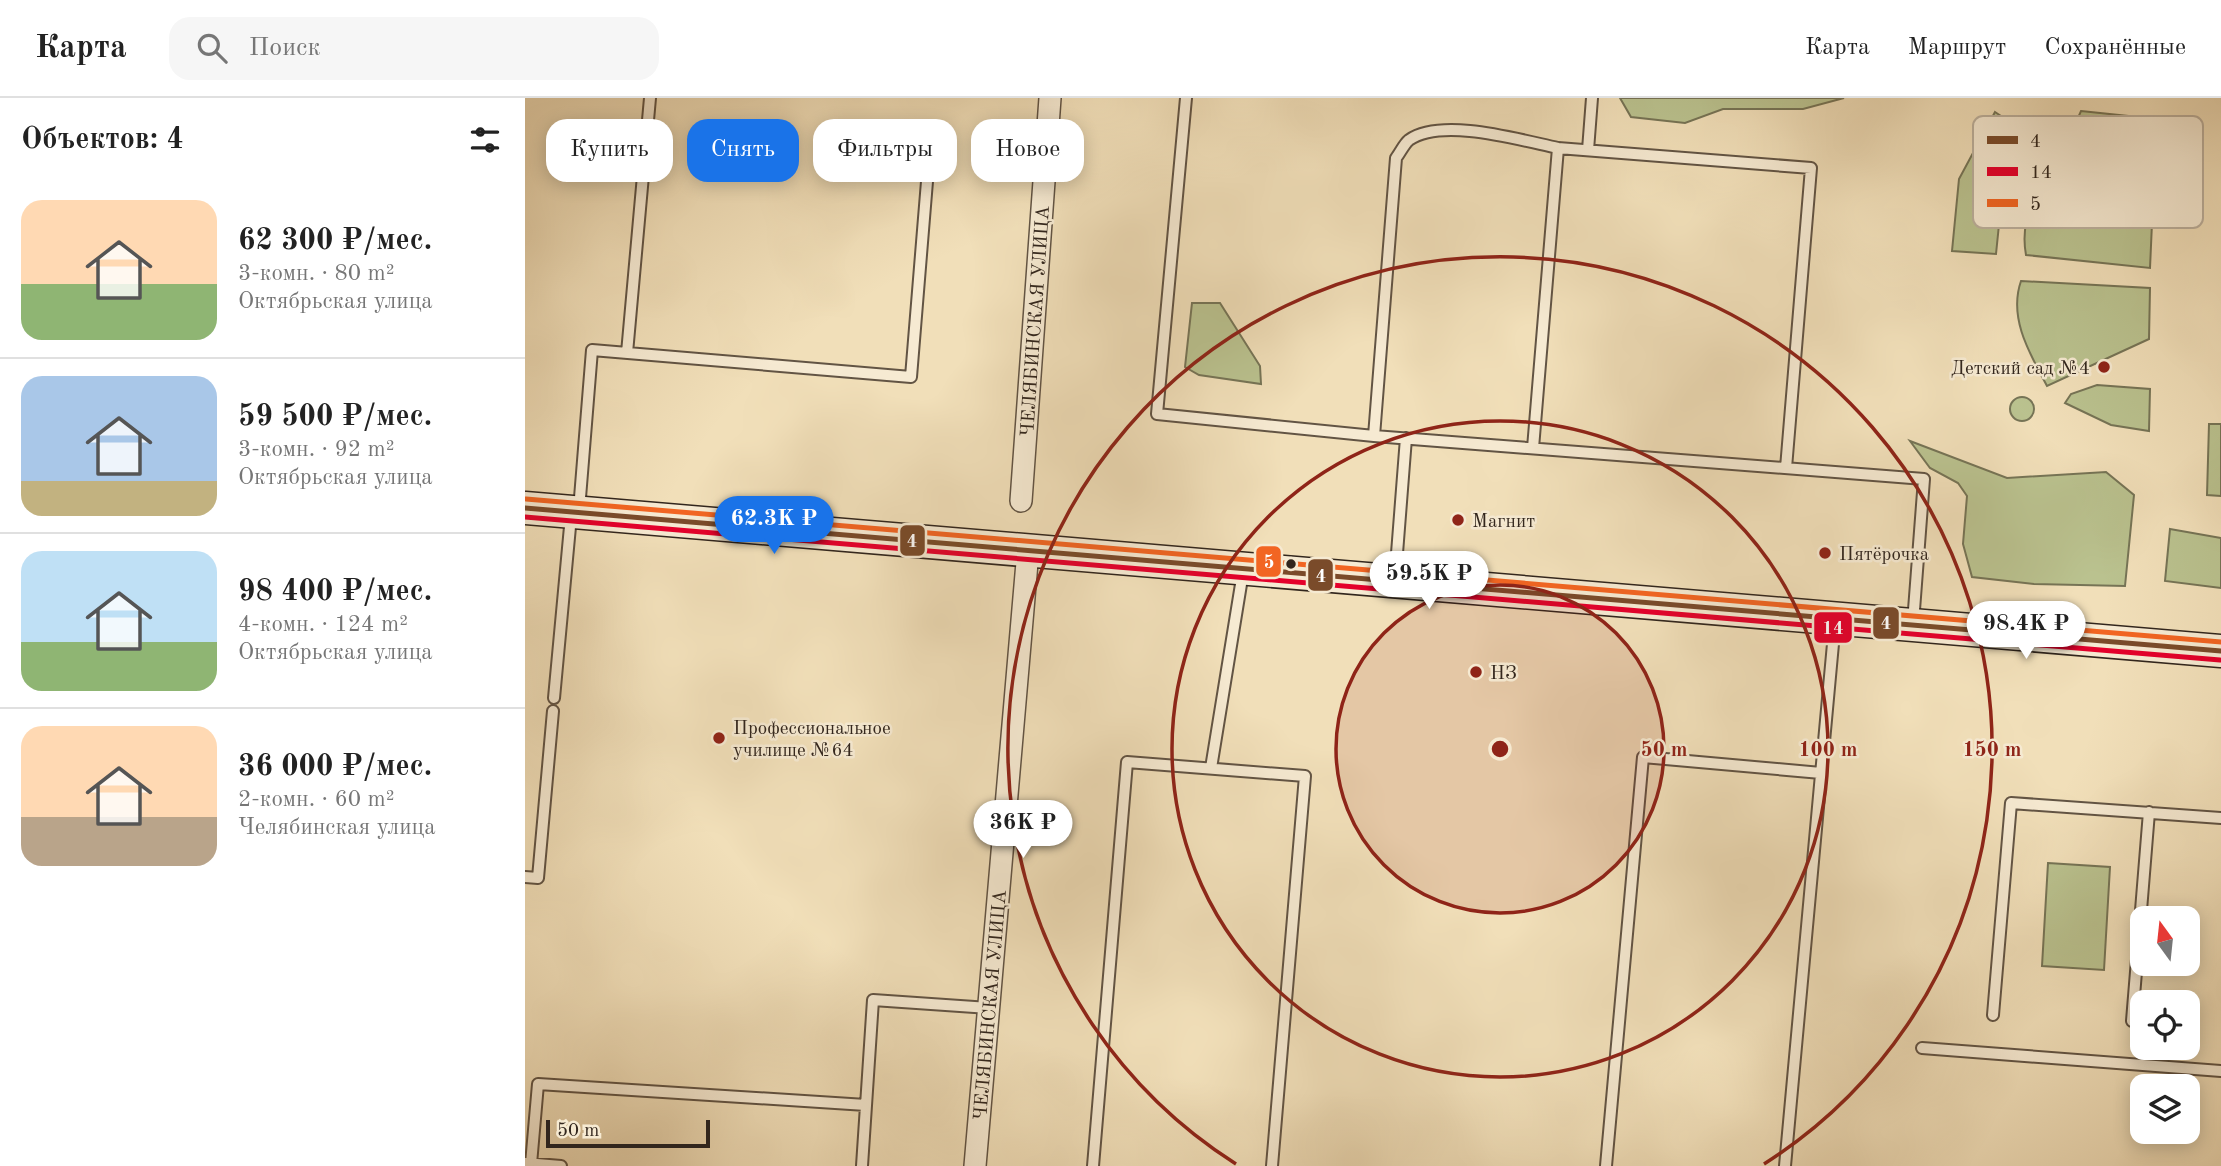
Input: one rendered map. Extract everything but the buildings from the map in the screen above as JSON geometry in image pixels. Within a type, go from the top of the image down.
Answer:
[{"type":"main road","points":[[525,508],[2221,650]]},
{"type":"street","name":"ЧЕЛЯБИНСКАЯ УЛИЦА","points":[[1021,501],[1050,98]]},
{"type":"street","name":"ЧЕЛЯБИНСКАЯ УЛИЦА","points":[[975,1166],[1028,551]]},
{"type":"lane","points":[[627,353],[650,98]]},
{"type":"lane","points":[[1186,98],[1157,414],[1374,436],[1924,479],[1913,625]]},
{"type":"lane","points":[[1588,150],[1592,98]]},
{"type":"lane","points":[[1374,436],[1396,158],[1408,141],[1434,131],[1463,131],[1558,148],[1811,168],[1786,468]]},
{"type":"lane","points":[[1534,448],[1558,148]]},
{"type":"lane","points":[[554,698],[592,350],[911,377],[927,182]]},
{"type":"lane","points":[[1395,582],[1406,438]]},
{"type":"lane","points":[[1211,768],[1244,569]]},
{"type":"lane","points":[[1785,1166],[1835,619]]},
{"type":"lane","points":[[525,877],[538,878],[553,711]]},
{"type":"lane","points":[[1606,1166],[1643,757],[1821,773]]},
{"type":"lane","points":[[1093,1166],[1127,762],[1305,776],[1272,1166]]},
{"type":"lane","points":[[1993,1015],[2011,803],[2221,818]]},
{"type":"lane","points":[[2135,990],[2150,812]]},
{"type":"lane","points":[[862,1166],[873,1000],[989,1009]]},
{"type":"lane","points":[[1922,1048],[2221,1071]]},
{"type":"lane","points":[[561,1166],[528,1163],[538,1084],[866,1105]]},
{"type":"green space","points":[[1620,98],[1844,98],[1803,109],[1723,109],[1685,123],[1631,117]]},
{"type":"green space","points":[[2081,111],[2128,116],[2079,116]]},
{"type":"green space","points":[[1973,153],[1973,228],[1999,228],[1996,254],[1952,251],[1959,179]]},
{"type":"green space","points":[[2025,228],[2152,228],[2150,268],[2026,255]]},
{"type":"green space","points":[[2021,281],[2150,288],[2149,339],[2047,386],[2028,348],[2019,322],[2017,309]]},
{"type":"green space","points":[[1192,303],[1220,303],[1260,366],[1261,384],[1199,375],[1185,367]]},
{"type":"green space","points":[[2097,385],[2150,389],[2149,431],[2111,425],[2065,403],[2071,394]]},
{"type":"green space","points":[[2022,397],[2031,400],[2034,409],[2031,418],[2022,421],[2013,418],[2010,409],[2013,400]]},
{"type":"green space","points":[[2209,424],[2221,424],[2221,496],[2207,495]]},
{"type":"green space","points":[[1910,441],[2007,478],[2106,472],[2134,495],[2125,586],[2034,584],[1972,577],[1963,544],[1967,496],[1958,483],[1930,468]]},
{"type":"green space","points":[[2170,529],[2221,538],[2221,588],[2165,581]]},
{"type":"green space","points":[[2048,863],[2110,867],[2104,970],[2042,966]]},
{"type":"transit line","name":"5","points":[[526,499],[2221,642]]},
{"type":"transit line","name":"4","points":[[525,508],[2221,651]]},
{"type":"transit line","name":"14","points":[[525,517],[2220,660]]},
{"type":"place","name":"Детский сад №4","points":[[2104,367]]},
{"type":"place","name":"Магнит","points":[[1458,520]]},
{"type":"place","name":"Пятёрочка","points":[[1825,553]]},
{"type":"place","name":"НЗ","points":[[1476,672]]},
{"type":"place","name":"Профессиональное училище №64","points":[[719,738]]}]
